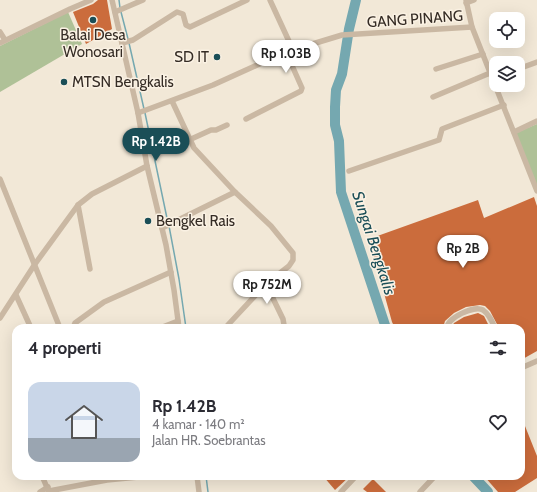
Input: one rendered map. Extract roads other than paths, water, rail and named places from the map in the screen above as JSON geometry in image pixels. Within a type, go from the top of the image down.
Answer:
[{"type":"street","points":[[0,32],[2,42],[91,0]]},
{"type":"street","points":[[112,0],[119,11],[143,112],[147,166],[171,272],[178,324]]},
{"type":"street","points":[[119,11],[142,0]]},
{"type":"street","points":[[127,42],[177,12],[183,14],[186,25],[190,27],[247,0]]},
{"type":"street","points":[[270,0],[293,50]]},
{"type":"street","points":[[474,0],[466,2],[472,27],[489,70]]},
{"type":"street","name":"GANG PINANG","points":[[143,112],[213,85],[286,52],[342,35],[472,27]]},
{"type":"street","points":[[246,119],[300,93],[302,90],[286,52]]},
{"type":"street","points":[[436,69],[483,54]]},
{"type":"street","points":[[525,66],[537,62]]},
{"type":"street","points":[[433,97],[489,73]]},
{"type":"street","points":[[499,92],[537,191]]},
{"type":"street","points":[[172,101],[189,140],[199,153],[235,192],[266,221],[293,253],[293,260],[291,263],[266,284],[229,324]]},
{"type":"street","points":[[349,171],[439,140],[442,130],[504,105]]},
{"type":"street","points":[[514,132],[537,121]]},
{"type":"street","points":[[189,140],[211,130],[227,125]]},
{"type":"street","points":[[0,318],[16,296],[35,264],[78,205],[96,192],[147,166]]},
{"type":"street","points":[[0,179],[58,324]]},
{"type":"street","points":[[162,228],[235,192]]},
{"type":"street","points":[[78,205],[90,269]]},
{"type":"street","points":[[75,324],[104,302],[171,272]]},
{"type":"street","points":[[266,284],[283,319],[284,324]]},
{"type":"street","points":[[16,296],[29,324]]},
{"type":"street","points":[[0,305],[4,312]]},
{"type":"street","points":[[447,324],[451,320],[469,310],[476,309],[482,309],[489,315],[493,324]]},
{"type":"street","points":[[170,324],[178,321]]},
{"type":"street","points":[[525,366],[537,361]]},
{"type":"street","points":[[44,480],[49,490]]},
{"type":"street","points":[[40,492],[107,480]]},
{"type":"street","points":[[199,480],[199,492]]},
{"type":"street","points":[[341,492],[352,480]]},
{"type":"street","points":[[420,492],[431,480]]},
{"type":"waterway","points":[[119,0],[120,8]]},
{"type":"waterway","name":"Sungai Bengkalis","points":[[356,0],[349,29],[342,74],[336,90],[335,125],[339,141],[341,192],[385,324]]},
{"type":"waterway","points":[[121,12],[128,39]]},
{"type":"waterway","points":[[129,43],[144,109]]},
{"type":"waterway","points":[[145,113],[168,223]]},
{"type":"waterway","points":[[169,226],[185,324]]},
{"type":"waterway","points":[[206,480],[208,492]]},
{"type":"waterway","name":"Sungai Bengkalis","points":[[477,480],[488,492]]},
{"type":"place","name":"Balai Desa Wonosari","points":[[93,20]]},
{"type":"place","name":"SD IT","points":[[217,57]]},
{"type":"place","name":"MTSN Bengkalis","points":[[64,82]]},
{"type":"place","name":"Bengkel Rais","points":[[148,221]]}]
